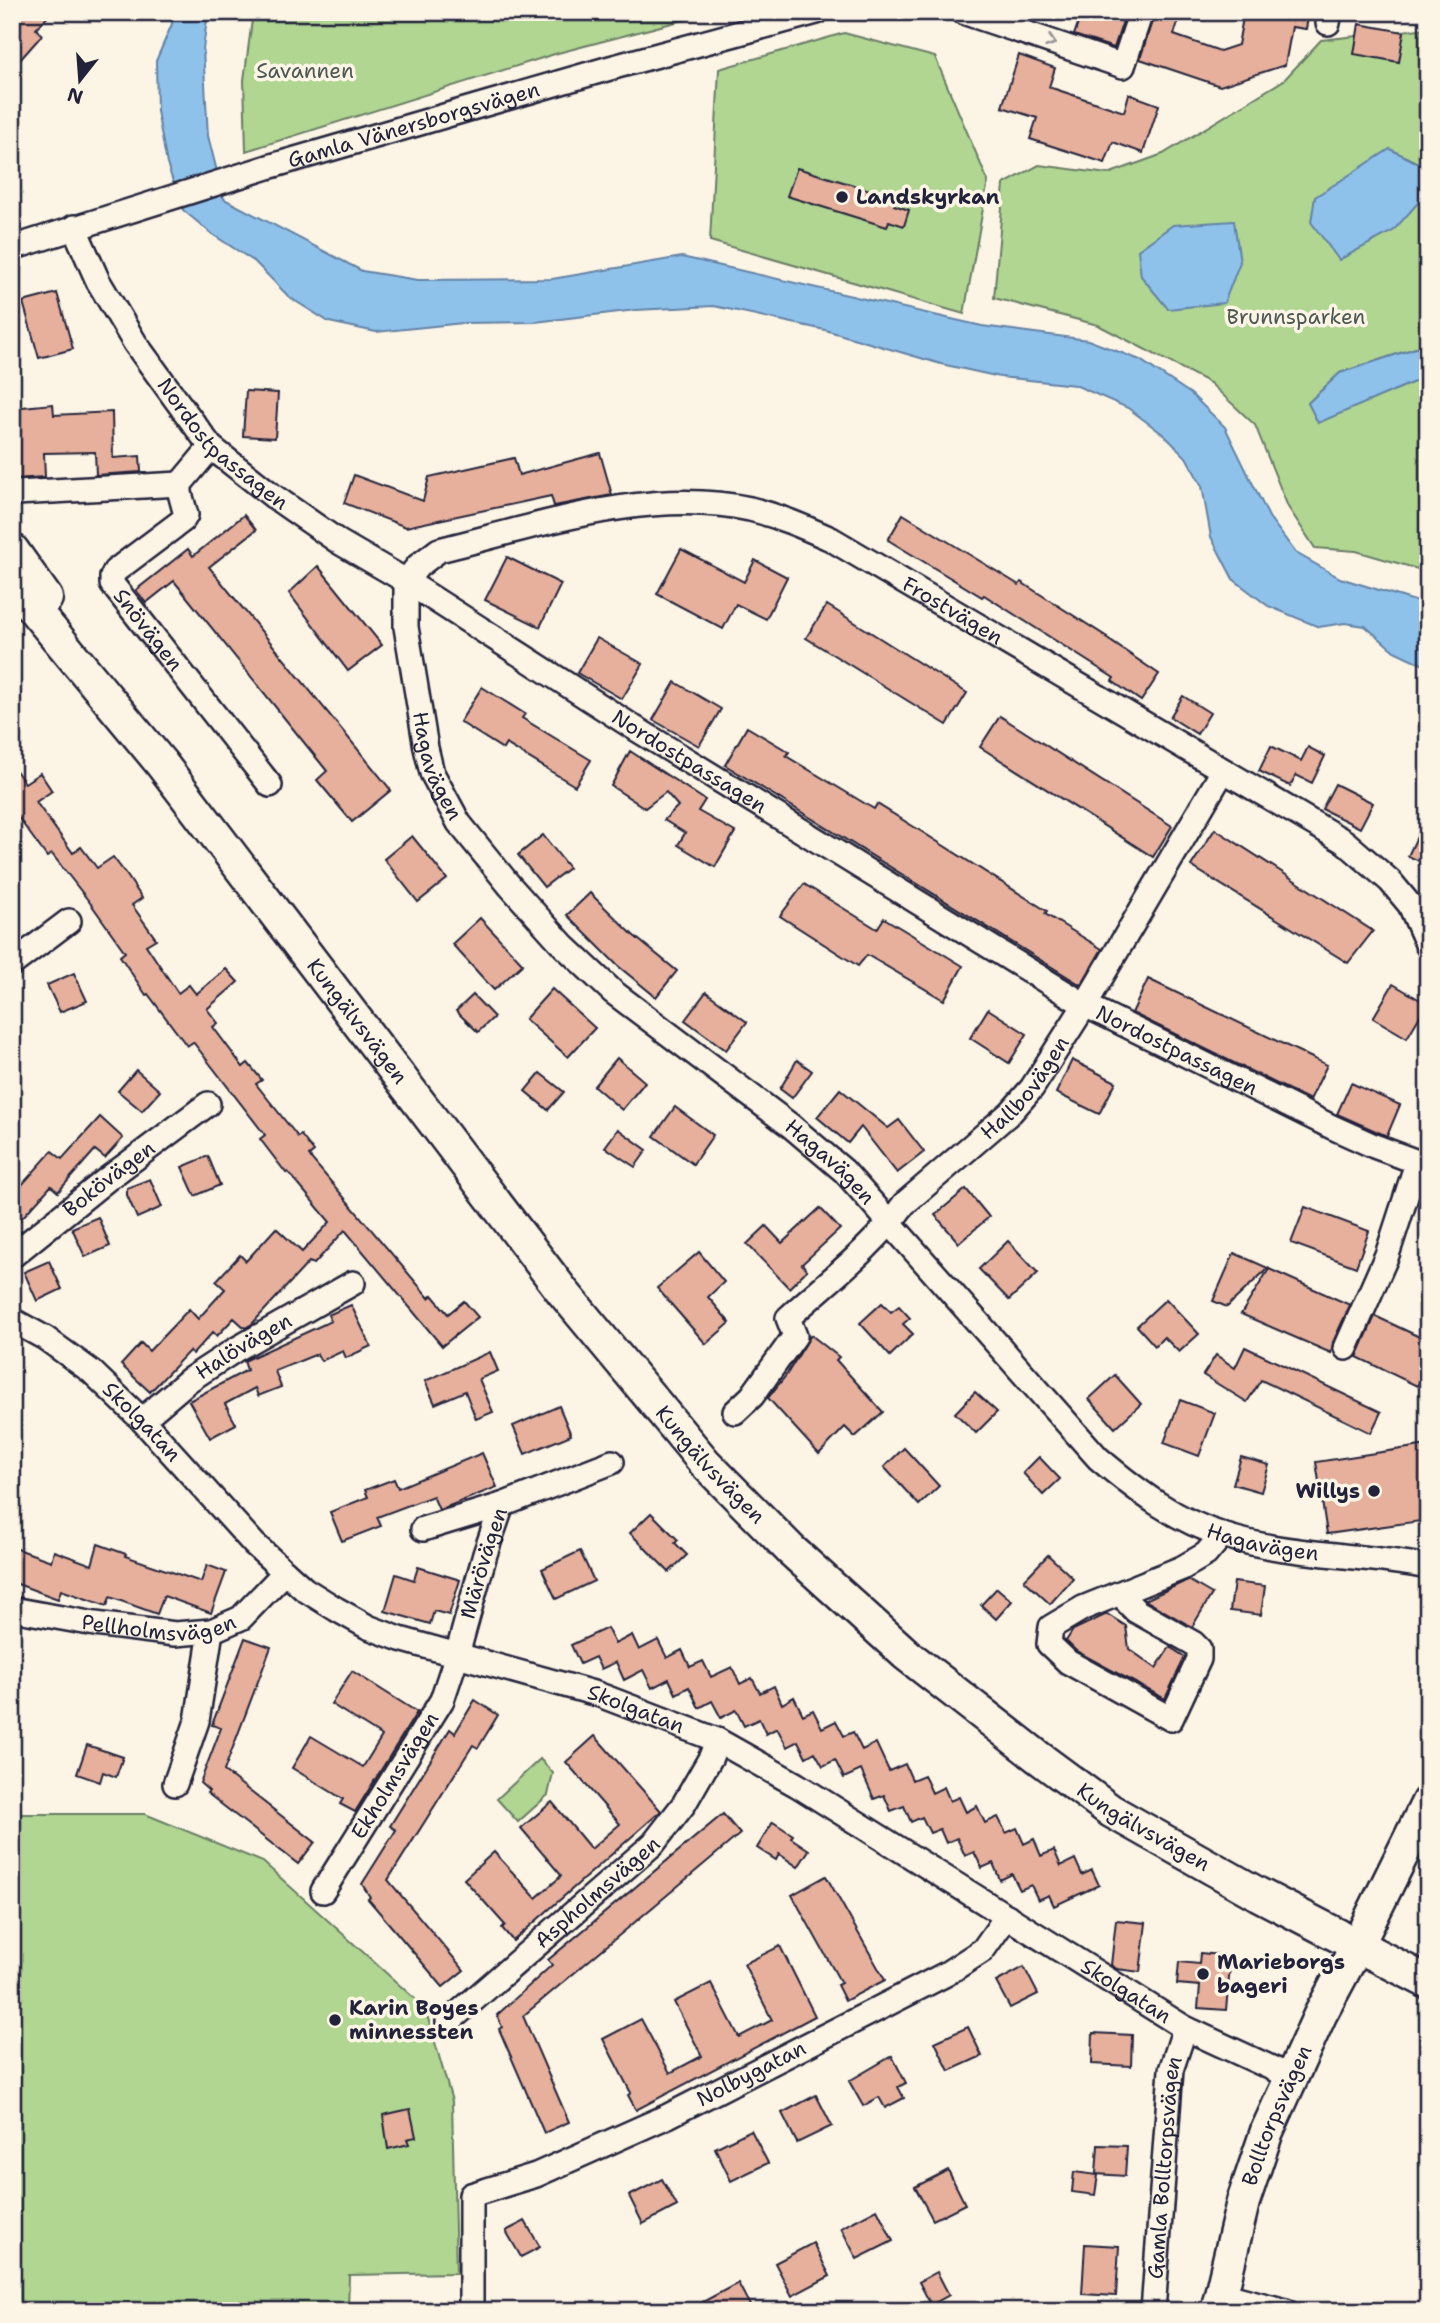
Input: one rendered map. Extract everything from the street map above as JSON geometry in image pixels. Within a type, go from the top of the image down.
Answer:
[{"type":"main road","name":"Kungälvsvägen","points":[[12,550],[161,763],[563,1292],[705,1463],[791,1550],[907,1655],[1111,1811],[1258,1894],[1428,1982]]},
{"type":"main road","name":"Kungälvsvägen","points":[[12,583],[161,763]]},
{"type":"main road","name":"Bolltorpsvägen","points":[[1219,2302],[1255,2162],[1320,2015],[1428,1801]]},
{"type":"street","name":"Gamla Vänersborgsvägen","points":[[12,248],[156,204],[236,176],[610,68],[817,12]]},
{"type":"street","points":[[963,12],[1123,66],[1141,12]]},
{"type":"street","name":"Nordostpassagen","points":[[74,227],[98,281],[135,343],[211,447],[273,496],[328,534],[633,727],[1085,1004],[1332,1127],[1422,1164],[1387,1255],[1346,1348]]},
{"type":"street","points":[[16,493],[180,484],[211,447]]},
{"type":"street","name":"Snövägen","points":[[180,484],[186,515],[183,520],[115,571],[112,584],[270,785]]},
{"type":"street","name":"Frostvägen","points":[[406,581],[418,566],[439,550],[609,509],[688,503],[748,509],[781,517],[831,539],[1345,842],[1390,881],[1419,901],[1428,946]]},
{"type":"street","name":"Hagavägen","points":[[406,581],[406,627],[432,773],[459,823],[510,886],[564,946],[613,992],[791,1126],[844,1171],[1098,1458],[1163,1509],[1222,1535],[1271,1547],[1382,1559],[1428,1567]]},
{"type":"street","name":"Hallbovägen","points":[[735,1412],[752,1396],[795,1336],[788,1318],[890,1223],[904,1204],[1011,1112],[1046,1068],[1223,771]]},
{"type":"street","points":[[12,964],[69,921]]},
{"type":"street","name":"Bokövägen","points":[[12,1256],[106,1180],[208,1104]]},
{"type":"street","name":"Halövägen","points":[[142,1420],[190,1380],[224,1357],[353,1283]]},
{"type":"street","name":"Skolgatan","points":[[12,1320],[45,1338],[92,1373],[142,1420],[254,1544],[304,1589],[368,1627],[400,1639],[597,1694],[717,1740],[797,1785],[1185,2028],[1291,2077]]},
{"type":"street","name":"Märövägen","points":[[457,1655],[502,1505],[612,1462]]},
{"type":"street","points":[[423,1529],[502,1505]]},
{"type":"street","points":[[1124,1592],[1128,1603],[1136,1611],[1199,1649],[1199,1659],[1171,1719],[1068,1662],[1049,1644],[1051,1627],[1083,1608],[1194,1561],[1206,1554],[1222,1535]]},
{"type":"street","name":"Pellholmsvägen","points":[[12,1609],[95,1624],[176,1634],[211,1631],[241,1618],[285,1572]]},
{"type":"street","points":[[175,1784],[197,1721],[211,1631]]},
{"type":"street","name":"Ekholmsvägen","points":[[323,1891],[442,1699],[457,1655]]},
{"type":"street","name":"Aspholmsvägen","points":[[448,2022],[653,1844],[684,1804],[717,1740]]},
{"type":"street","name":"Nolbygatan","points":[[471,2311],[471,2195],[536,2175],[655,2122],[946,1974],[983,1950],[1007,1916]]},
{"type":"street","name":"Gamla Bolltorpsvägen","points":[[1147,2310],[1171,2070],[1185,2028]]},
{"type":"street","name":"Bolltorpsvägen","points":[[1219,2302],[1286,2311]]},
{"type":"green space","name":"Savannen","points":[[253,12],[714,12],[558,53],[246,151],[244,80]]},
{"type":"green space","name":"Brunnsparken","points":[[1428,28],[1428,168],[1389,149],[1428,196],[1428,344],[1340,373],[1308,403],[1319,422],[1428,376],[1428,572],[1356,551],[1315,548],[1288,507],[1255,425],[1210,383],[1098,325],[994,298],[1004,184],[1039,165],[1108,174],[1163,154],[1284,80],[1321,40]]},
{"type":"green space","points":[[844,33],[935,57],[988,181],[964,314],[710,241],[719,69]]},
{"type":"green space","points":[[540,1759],[553,1773],[548,1795],[518,1822],[497,1799]]},
{"type":"green space","points":[[12,1814],[145,1814],[263,1862],[425,2008],[452,2101],[456,2273],[349,2275],[348,2311],[12,2311]]},
{"type":"water","points":[[171,12],[208,12],[203,49],[208,136],[224,199],[362,271],[418,280],[552,279],[682,257],[982,326],[1088,340],[1140,360],[1191,394],[1225,427],[1269,517],[1296,553],[1340,578],[1428,605],[1428,667],[1394,651],[1365,626],[1345,623],[1319,627],[1268,606],[1233,579],[1211,537],[1202,486],[1186,457],[1164,435],[1128,408],[1075,385],[1000,377],[941,364],[825,330],[714,306],[636,310],[535,322],[463,323],[376,332],[329,322],[289,297],[255,262],[212,234],[183,210],[167,164],[157,111],[156,61],[172,24]]},
{"type":"water","points":[[1390,149],[1428,168],[1428,196],[1425,195],[1393,231],[1339,260],[1311,222],[1315,197]]},
{"type":"water","points":[[1234,221],[1240,262],[1224,303],[1168,309],[1141,276],[1138,250],[1173,225]]},
{"type":"water","points":[[1428,344],[1428,376],[1318,423],[1308,403],[1340,373]]},
{"type":"building","points":[[12,12],[52,12],[36,29],[42,35],[12,69]]},
{"type":"building","points":[[1082,12],[1126,12],[1114,48],[1074,35]]},
{"type":"building","points":[[1155,12],[1181,12],[1174,35],[1220,51],[1238,45],[1244,12],[1309,12],[1306,29],[1292,27],[1285,65],[1220,86],[1140,59]]},
{"type":"building","points":[[1359,24],[1404,32],[1399,62],[1354,54]]},
{"type":"building","points":[[1019,55],[1055,68],[1049,87],[1124,112],[1129,94],[1159,105],[1143,153],[1113,142],[1105,163],[1030,139],[1037,118],[1002,107]]},
{"type":"building","name":"Landskyrkan","points":[[797,168],[896,198],[894,205],[909,210],[904,226],[889,221],[887,227],[787,196]]},
{"type":"building","points":[[57,293],[73,349],[39,358],[23,302]]},
{"type":"building","points":[[246,391],[278,393],[275,438],[243,436]]},
{"type":"building","points":[[53,404],[54,415],[112,412],[113,458],[140,456],[141,472],[96,475],[95,452],[44,453],[45,477],[14,479],[12,408]]},
{"type":"building","points":[[600,453],[612,495],[554,506],[551,496],[406,527],[344,503],[354,475],[423,501],[429,477],[514,458],[519,475]]},
{"type":"building","points":[[903,514],[1019,585],[1021,582],[1159,674],[1141,701],[1112,681],[1114,678],[984,595],[982,597],[888,540]]},
{"type":"building","points":[[244,515],[256,530],[209,567],[391,790],[352,822],[317,780],[327,771],[174,581],[146,603],[136,590],[188,549],[193,556]]},
{"type":"building","points":[[681,549],[744,582],[755,560],[787,577],[766,619],[736,604],[723,629],[657,594]]},
{"type":"building","points":[[507,557],[561,584],[540,627],[485,600]]},
{"type":"building","points":[[318,566],[382,645],[348,671],[289,593]]},
{"type":"building","points":[[827,605],[967,693],[947,725],[806,638]]},
{"type":"building","points":[[597,638],[643,664],[622,699],[577,673]]},
{"type":"building","points":[[675,682],[721,709],[699,746],[653,720]]},
{"type":"building","points":[[482,687],[525,714],[522,718],[591,760],[575,786],[506,744],[503,749],[460,722]]},
{"type":"building","points":[[1183,696],[1210,713],[1197,734],[1170,717]]},
{"type":"building","points":[[1000,716],[1172,826],[1153,857],[980,747]]},
{"type":"building","points":[[747,727],[789,752],[786,756],[874,809],[877,804],[1047,911],[1045,914],[1102,949],[1081,985],[725,765]]},
{"type":"building","points":[[1271,746],[1301,761],[1308,747],[1325,756],[1312,783],[1296,775],[1290,786],[1259,771]]},
{"type":"building","points":[[630,751],[705,800],[698,811],[735,832],[715,867],[678,845],[685,833],[664,820],[678,806],[666,792],[645,808],[611,786]]},
{"type":"building","points":[[12,765],[25,783],[40,773],[52,791],[36,802],[73,853],[81,847],[97,868],[113,857],[128,877],[142,898],[132,905],[156,939],[146,945],[178,993],[189,985],[196,994],[226,969],[238,982],[207,1009],[218,1023],[213,1027],[243,1067],[248,1063],[262,1080],[256,1084],[298,1137],[301,1135],[314,1152],[309,1156],[429,1298],[432,1295],[448,1314],[464,1301],[478,1317],[442,1346],[345,1230],[314,1264],[309,1262],[252,1324],[245,1328],[234,1318],[217,1336],[213,1332],[193,1354],[189,1351],[150,1392],[121,1365],[141,1343],[149,1351],[189,1309],[198,1319],[225,1289],[216,1281],[240,1255],[246,1261],[276,1228],[302,1252],[330,1222],[260,1139],[265,1135],[193,1042],[187,1046],[148,994],[146,995],[120,956],[125,952],[91,904],[52,854],[47,857],[12,809]]},
{"type":"building","points":[[1335,784],[1373,803],[1360,828],[1322,809]]},
{"type":"building","points":[[1428,813],[1428,865],[1408,856]]},
{"type":"building","points":[[1215,829],[1373,931],[1348,963],[1191,866]]},
{"type":"building","points":[[543,835],[569,868],[544,887],[518,855]]},
{"type":"building","points":[[412,836],[447,879],[418,902],[384,859]]},
{"type":"building","points":[[804,884],[877,929],[884,918],[963,966],[944,1000],[867,955],[858,966],[780,916]]},
{"type":"building","points":[[590,893],[633,935],[677,971],[656,997],[618,966],[567,915]]},
{"type":"building","points":[[480,918],[523,964],[494,990],[452,944]]},
{"type":"building","points":[[74,973],[87,1001],[60,1012],[47,985]]},
{"type":"building","points":[[1148,979],[1327,1065],[1310,1100],[1132,1013]]},
{"type":"building","points":[[1393,984],[1427,1004],[1407,1038],[1373,1018]]},
{"type":"building","points":[[552,989],[595,1028],[568,1057],[525,1019]]},
{"type":"building","points":[[706,992],[747,1022],[726,1050],[685,1020]]},
{"type":"building","points":[[473,995],[494,1017],[478,1032],[456,1011]]},
{"type":"building","points":[[988,1009],[1027,1034],[1009,1063],[970,1038]]},
{"type":"building","points":[[617,1058],[645,1082],[622,1110],[594,1086]]},
{"type":"building","points":[[797,1060],[812,1071],[792,1098],[780,1089]]},
{"type":"building","points":[[1072,1060],[1116,1082],[1099,1114],[1056,1093]]},
{"type":"building","points":[[136,1070],[160,1091],[142,1111],[118,1091]]},
{"type":"building","points":[[540,1073],[564,1092],[548,1110],[525,1091]]},
{"type":"building","points":[[1351,1083],[1400,1105],[1387,1136],[1337,1114]]},
{"type":"building","points":[[840,1089],[888,1128],[899,1120],[924,1152],[897,1173],[861,1127],[848,1143],[817,1117]]},
{"type":"building","points":[[675,1107],[713,1135],[693,1164],[654,1136]]},
{"type":"building","points":[[100,1117],[123,1138],[105,1158],[95,1150],[58,1192],[51,1186],[12,1229],[12,1179],[21,1186],[52,1151],[62,1159]]},
{"type":"building","points":[[618,1129],[647,1150],[635,1167],[605,1147]]},
{"type":"building","points":[[208,1156],[220,1185],[195,1196],[182,1167]]},
{"type":"building","points":[[150,1179],[162,1207],[137,1218],[127,1195],[127,1188]]},
{"type":"building","points":[[966,1189],[989,1217],[959,1243],[935,1215]]},
{"type":"building","points":[[1305,1207],[1369,1231],[1356,1267],[1291,1243]]},
{"type":"building","points":[[820,1208],[840,1229],[802,1264],[807,1270],[789,1288],[747,1244],[766,1226],[782,1243]]},
{"type":"building","points":[[98,1217],[110,1246],[85,1257],[72,1228]]},
{"type":"building","points":[[1008,1241],[1038,1273],[1009,1300],[979,1269]]},
{"type":"building","points":[[699,1252],[724,1282],[708,1297],[730,1323],[706,1344],[657,1288]]},
{"type":"building","points":[[1234,1253],[1268,1268],[1227,1307],[1213,1301]]},
{"type":"building","points":[[49,1261],[62,1289],[37,1301],[24,1272]]},
{"type":"building","points":[[1269,1269],[1350,1305],[1333,1342],[1331,1353],[1241,1314]]},
{"type":"building","points":[[1166,1299],[1199,1334],[1179,1352],[1164,1337],[1155,1346],[1137,1326]]},
{"type":"building","points":[[882,1303],[891,1312],[899,1306],[910,1318],[903,1324],[913,1334],[890,1356],[860,1323]]},
{"type":"building","points":[[351,1305],[371,1346],[346,1358],[343,1351],[321,1361],[317,1354],[275,1371],[281,1387],[258,1396],[255,1388],[225,1404],[236,1424],[210,1438],[189,1401],[247,1370],[244,1361],[331,1321],[328,1315]]},
{"type":"building","points":[[1375,1316],[1428,1341],[1428,1374],[1424,1374],[1417,1386],[1357,1357]]},
{"type":"building","points":[[811,1335],[839,1357],[836,1360],[883,1412],[855,1437],[845,1427],[819,1454],[768,1398],[787,1374]]},
{"type":"building","points":[[1245,1347],[1381,1412],[1371,1433],[1261,1380],[1247,1402],[1203,1375],[1216,1355],[1235,1368]]},
{"type":"building","points":[[490,1352],[498,1371],[479,1379],[493,1412],[476,1419],[465,1391],[435,1404],[425,1381]]},
{"type":"building","points":[[1115,1375],[1141,1404],[1115,1428],[1089,1399]]},
{"type":"building","points":[[975,1392],[997,1412],[976,1433],[955,1413]]},
{"type":"building","points":[[1180,1400],[1215,1413],[1199,1456],[1164,1443]]},
{"type":"building","points":[[559,1406],[571,1435],[525,1454],[513,1426]]},
{"type":"building","name":"Willys","points":[[1428,1445],[1428,1520],[1327,1534],[1316,1462]]},
{"type":"building","points":[[904,1448],[939,1486],[919,1505],[884,1467]]},
{"type":"building","points":[[482,1453],[497,1487],[439,1510],[433,1496],[377,1517],[381,1526],[342,1541],[330,1512],[368,1497],[365,1490],[394,1479],[398,1488]]},
{"type":"building","points":[[1039,1457],[1060,1479],[1043,1495],[1023,1473]]},
{"type":"building","points":[[1241,1457],[1269,1465],[1261,1492],[1233,1484]]},
{"type":"building","points":[[651,1513],[678,1540],[675,1543],[687,1555],[669,1572],[630,1533]]},
{"type":"building","points":[[98,1544],[201,1582],[207,1565],[226,1572],[211,1613],[164,1596],[157,1614],[110,1597],[107,1606],[61,1590],[58,1599],[12,1582],[12,1547],[51,1561],[54,1551],[92,1565]]},
{"type":"building","points":[[580,1551],[594,1581],[556,1599],[542,1569]]},
{"type":"building","points":[[1048,1555],[1073,1578],[1050,1604],[1024,1580]]},
{"type":"building","points":[[418,1567],[460,1580],[449,1615],[434,1611],[430,1624],[385,1611],[396,1574],[414,1580]]},
{"type":"building","points":[[1188,1580],[1212,1594],[1192,1627],[1145,1600]]},
{"type":"building","points":[[1234,1582],[1265,1586],[1261,1615],[1230,1611]]},
{"type":"building","points":[[997,1588],[1012,1601],[996,1619],[981,1605]]},
{"type":"building","points":[[1107,1614],[1126,1626],[1129,1649],[1156,1668],[1170,1647],[1185,1657],[1165,1699],[1076,1651],[1066,1641],[1073,1630]]},
{"type":"building","points":[[607,1628],[615,1644],[632,1635],[639,1650],[658,1640],[667,1658],[682,1650],[690,1667],[703,1661],[711,1677],[732,1667],[740,1684],[752,1678],[760,1693],[774,1686],[782,1704],[794,1697],[803,1715],[813,1710],[822,1728],[836,1721],[844,1736],[853,1732],[862,1750],[876,1743],[889,1771],[905,1764],[912,1780],[924,1775],[932,1793],[944,1787],[950,1801],[959,1797],[966,1812],[977,1806],[985,1823],[998,1817],[1006,1833],[1017,1828],[1024,1844],[1034,1839],[1041,1856],[1054,1850],[1061,1866],[1075,1859],[1082,1875],[1092,1870],[1099,1885],[1054,1906],[1049,1895],[1038,1900],[1031,1885],[1020,1890],[1012,1874],[1000,1880],[993,1863],[982,1868],[974,1852],[965,1856],[957,1838],[946,1843],[940,1829],[930,1833],[922,1817],[911,1822],[904,1806],[891,1811],[884,1795],[874,1799],[861,1770],[844,1778],[835,1760],[823,1766],[815,1752],[806,1757],[798,1741],[787,1747],[777,1728],[766,1734],[759,1719],[744,1726],[736,1710],[721,1718],[712,1701],[699,1708],[689,1687],[676,1694],[669,1679],[652,1688],[643,1670],[624,1680],[616,1662],[601,1669],[595,1657],[580,1664],[571,1645]]},
{"type":"building","points":[[245,1638],[271,1647],[224,1771],[315,1842],[298,1864],[207,1793],[209,1791],[200,1783],[221,1728],[212,1725]]},
{"type":"building","points":[[352,1671],[417,1712],[355,1812],[340,1804],[343,1799],[292,1768],[311,1736],[363,1767],[382,1736],[331,1704]]},
{"type":"building","points":[[475,1700],[498,1715],[478,1748],[473,1745],[388,1880],[464,1970],[443,1987],[368,1899],[370,1897],[362,1884],[396,1830],[390,1826],[450,1729],[455,1733]]},
{"type":"building","points":[[595,1736],[661,1811],[513,1941],[502,1928],[505,1925],[464,1879],[494,1852],[536,1898],[559,1878],[561,1875],[521,1828],[552,1802],[591,1849],[620,1824],[566,1762]]},
{"type":"building","points":[[87,1745],[123,1757],[116,1777],[103,1772],[100,1782],[77,1774]]},
{"type":"building","points":[[723,1814],[740,1834],[523,2016],[569,2122],[544,2133],[499,2029],[502,2027],[497,2015],[552,1965],[548,1960]]},
{"type":"building","points":[[773,1822],[809,1850],[798,1867],[779,1854],[776,1860],[757,1848]]},
{"type":"building","points":[[826,1876],[885,1980],[845,2001],[837,1985],[841,1983],[792,1895]]},
{"type":"building","points":[[1116,1920],[1146,1923],[1140,1972],[1117,1969],[1111,1965]]},
{"type":"building","points":[[780,1946],[815,2016],[636,2110],[628,2095],[631,2093],[603,2039],[641,2019],[670,2073],[702,2056],[674,2002],[711,1983],[739,2037],[772,2020],[744,1964]]},
{"type":"building","name":"Marieborgs bageri","points":[[1200,1953],[1231,1956],[1226,2010],[1198,2008],[1200,1986],[1177,1984],[1179,1962],[1199,1964]]},
{"type":"building","points":[[1024,1967],[1038,1994],[1010,2008],[996,1982]]},
{"type":"building","points":[[968,2027],[982,2056],[949,2071],[935,2042]]},
{"type":"building","points":[[1093,2033],[1132,2035],[1131,2066],[1092,2064]]},
{"type":"building","points":[[892,2056],[906,2083],[898,2087],[904,2098],[885,2108],[879,2097],[863,2106],[849,2081]]},
{"type":"building","points":[[816,2095],[832,2126],[797,2143],[782,2113]]},
{"type":"building","points":[[410,2109],[416,2137],[407,2139],[409,2144],[388,2149],[383,2115]]},
{"type":"building","points":[[751,2130],[768,2163],[731,2181],[715,2148]]},
{"type":"building","points":[[1098,2145],[1127,2146],[1125,2176],[1096,2174]]},
{"type":"building","points":[[948,2170],[965,2204],[933,2220],[915,2187]]},
{"type":"building","points":[[1074,2172],[1098,2175],[1095,2195],[1072,2192]]},
{"type":"building","points":[[662,2179],[677,2206],[643,2224],[629,2196]]},
{"type":"building","points":[[877,2209],[893,2241],[857,2259],[841,2228]]},
{"type":"building","points":[[525,2221],[540,2247],[521,2257],[506,2231]]},
{"type":"building","points":[[813,2243],[830,2276],[792,2296],[775,2263]]},
{"type":"building","points":[[1085,2244],[1119,2246],[1116,2296],[1082,2294]]},
{"type":"building","points":[[937,2272],[949,2295],[931,2305],[919,2282]]},
{"type":"building","points":[[738,2283],[753,2311],[686,2311]]},
{"type":"place","name":"Landskyrkan","points":[[842,197]]},
{"type":"place","name":"Willys","points":[[1374,1491]]},
{"type":"place","name":"Marieborgs bageri","points":[[1203,1974]]},
{"type":"place","name":"Karin Boyes minnessten","points":[[335,2020]]}]
